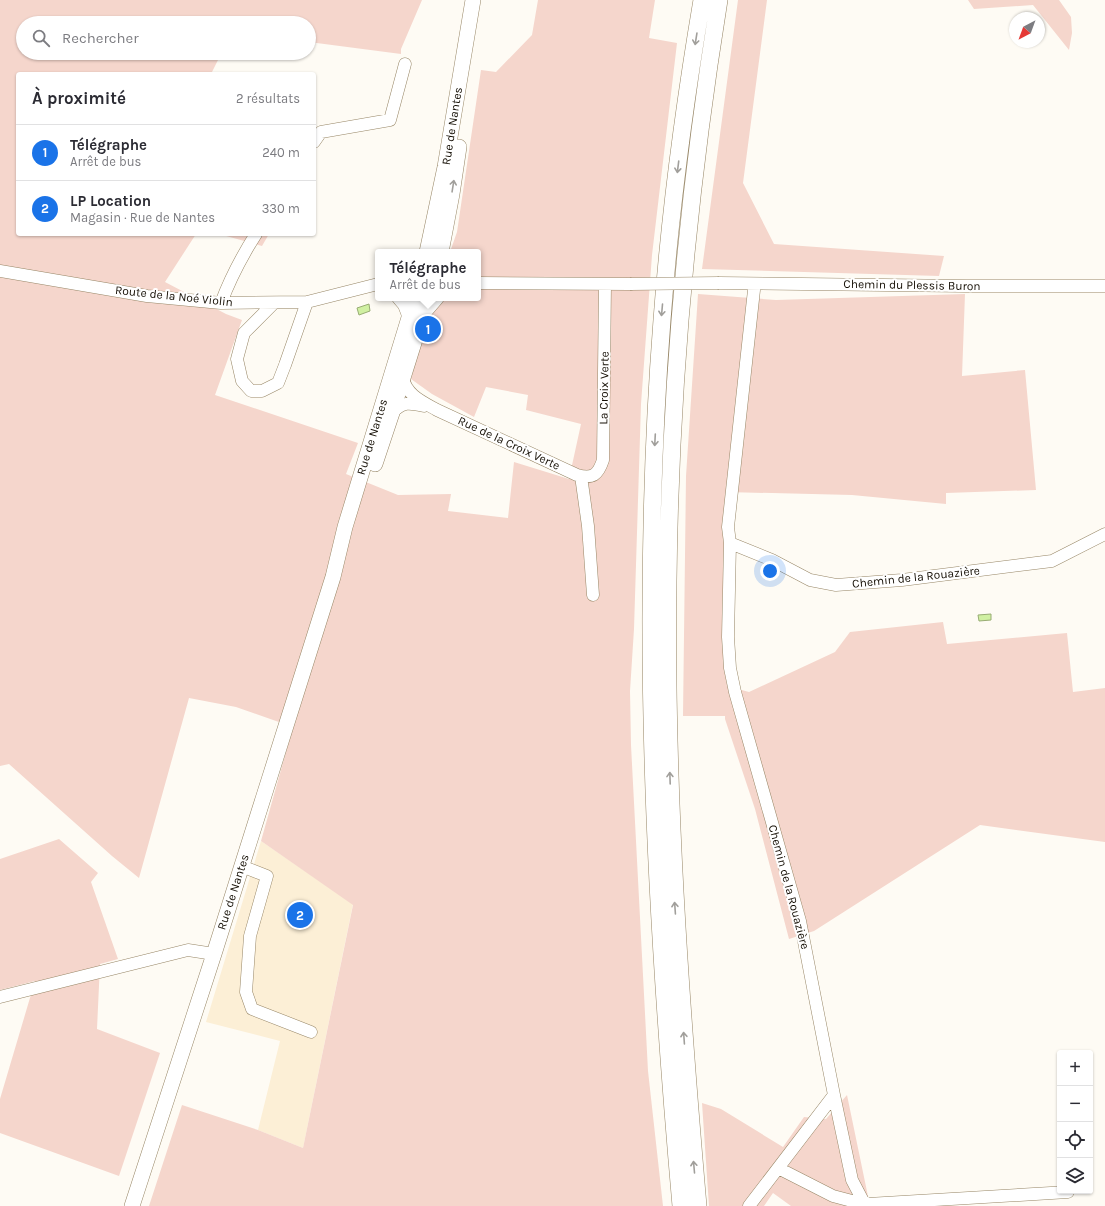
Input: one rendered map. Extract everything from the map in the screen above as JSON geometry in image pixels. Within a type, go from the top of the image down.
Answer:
[{"type":"highway","points":[[681,1206],[664,987],[656,846],[651,663],[652,548],[656,413],[661,323],[667,254],[684,115],[702,0]]},
{"type":"highway","points":[[698,1206],[684,1041],[674,890],[668,717],[668,580],[671,447],[680,314],[697,146],[719,0]]},
{"type":"main road","name":"Rue de Nantes","points":[[432,249],[473,0]]},
{"type":"main road","points":[[432,249],[456,169],[471,51],[473,0]]},
{"type":"main road","name":"Rue de Nantes","points":[[387,411],[400,386],[415,301]]},
{"type":"main road","points":[[420,301],[412,329],[400,386],[393,389],[412,322],[426,301]]},
{"type":"main road","name":"Rue de Nantes","points":[[132,1206],[214,954],[333,577],[352,530],[412,322]]},
{"type":"street","points":[[316,139],[321,132],[390,120],[405,64]]},
{"type":"street","points":[[221,303],[242,255],[255,236]]},
{"type":"street","name":"Route de la Noé Violin","points":[[0,271],[147,296],[221,303],[307,302],[375,286]]},
{"type":"street","points":[[481,283],[605,284]]},
{"type":"street","name":"Chemin du Plessis Buron","points":[[605,284],[719,283],[1105,286]]},
{"type":"street","name":"La Croix Verte","points":[[582,476],[586,477],[595,474],[600,469],[603,460],[605,284]]},
{"type":"street","name":"Chemin de la Rouazière","points":[[753,284],[754,290],[728,527],[730,543],[728,637],[730,668],[737,700],[800,921],[852,1180],[863,1201],[868,1204]]},
{"type":"street","points":[[401,301],[404,304],[412,322],[435,301]]},
{"type":"street","points":[[274,303],[244,333],[236,359],[242,381],[250,391],[262,391],[278,383],[307,302]]},
{"type":"street","name":"Rue de la Croix Verte","points":[[400,386],[404,385],[413,400],[582,476]]},
{"type":"street","points":[[400,386],[403,401],[413,400]]},
{"type":"street","points":[[387,411],[413,400]]},
{"type":"street","points":[[582,476],[588,526],[593,595]]},
{"type":"street","name":"Chemin de la Rouazière","points":[[730,543],[772,560],[810,580],[836,585],[902,580],[1052,561],[1105,534]]},
{"type":"street","points":[[241,866],[267,876],[250,936],[246,992],[252,1009],[311,1032]]},
{"type":"street","points":[[0,997],[188,950],[214,954]]},
{"type":"street","points":[[749,1206],[834,1095]]},
{"type":"street","points":[[778,1168],[833,1196],[868,1204],[1057,1193]]},
{"type":"shaded area","points":[[0,0],[422,0],[401,49],[401,54],[316,43],[316,16],[16,16],[16,60],[218,60],[212,72],[16,72],[16,236],[195,236],[165,282],[226,314],[242,320],[215,395],[358,443],[346,474],[398,495],[451,494],[448,511],[508,518],[514,462],[569,479],[581,424],[526,410],[528,395],[486,387],[474,417],[432,394],[411,379],[426,318],[432,301],[481,301],[481,249],[451,249],[457,232],[481,70],[496,72],[532,35],[538,0],[655,0],[649,38],[677,43],[652,255],[641,404],[634,629],[630,691],[631,745],[648,1071],[663,1206],[149,1206],[182,1105],[258,1130],[303,1148],[353,905],[261,841],[293,727],[236,707],[189,698],[139,878],[112,856],[9,764],[0,766]]},
{"type":"shaded area","points":[[738,0],[767,0],[743,183],[774,244],[944,256],[939,276],[702,269]]},
{"type":"shaded area","points":[[968,0],[1059,0],[1071,17],[1072,33],[1069,50],[1045,20],[1045,12],[1039,12],[1033,5],[974,9]]},
{"type":"shaded area","points":[[226,236],[268,236],[262,246]]},
{"type":"shaded area","points":[[698,294],[776,300],[965,294],[962,376],[1025,370],[1036,490],[946,493],[946,504],[852,495],[726,492],[722,621],[727,686],[749,692],[835,652],[850,632],[943,622],[947,644],[1067,633],[1073,692],[1105,688],[1105,842],[980,825],[814,931],[789,939],[755,809],[725,716],[683,716],[686,476]]},
{"type":"shaded area","points":[[369,304],[370,311],[359,315],[357,308]]},
{"type":"shaded area","points":[[991,614],[991,620],[979,621],[978,615]]},
{"type":"shaded area","points":[[59,839],[98,873],[91,882],[118,959],[100,964],[97,1029],[160,1053],[119,1176],[0,1133],[0,1099],[35,981],[0,990],[0,859]]},
{"type":"shaded area","points":[[261,841],[353,904],[303,1148],[258,1130],[280,1041],[206,1022]]},
{"type":"shaded area","points":[[847,1095],[870,1206],[791,1206],[773,1193],[764,1206],[709,1206],[702,1103],[721,1109],[783,1147],[804,1117],[826,1119]]},
{"type":"place","name":"Télégraphe","points":[[428,329]]},
{"type":"place","name":"LP Location","points":[[300,915]]}]
